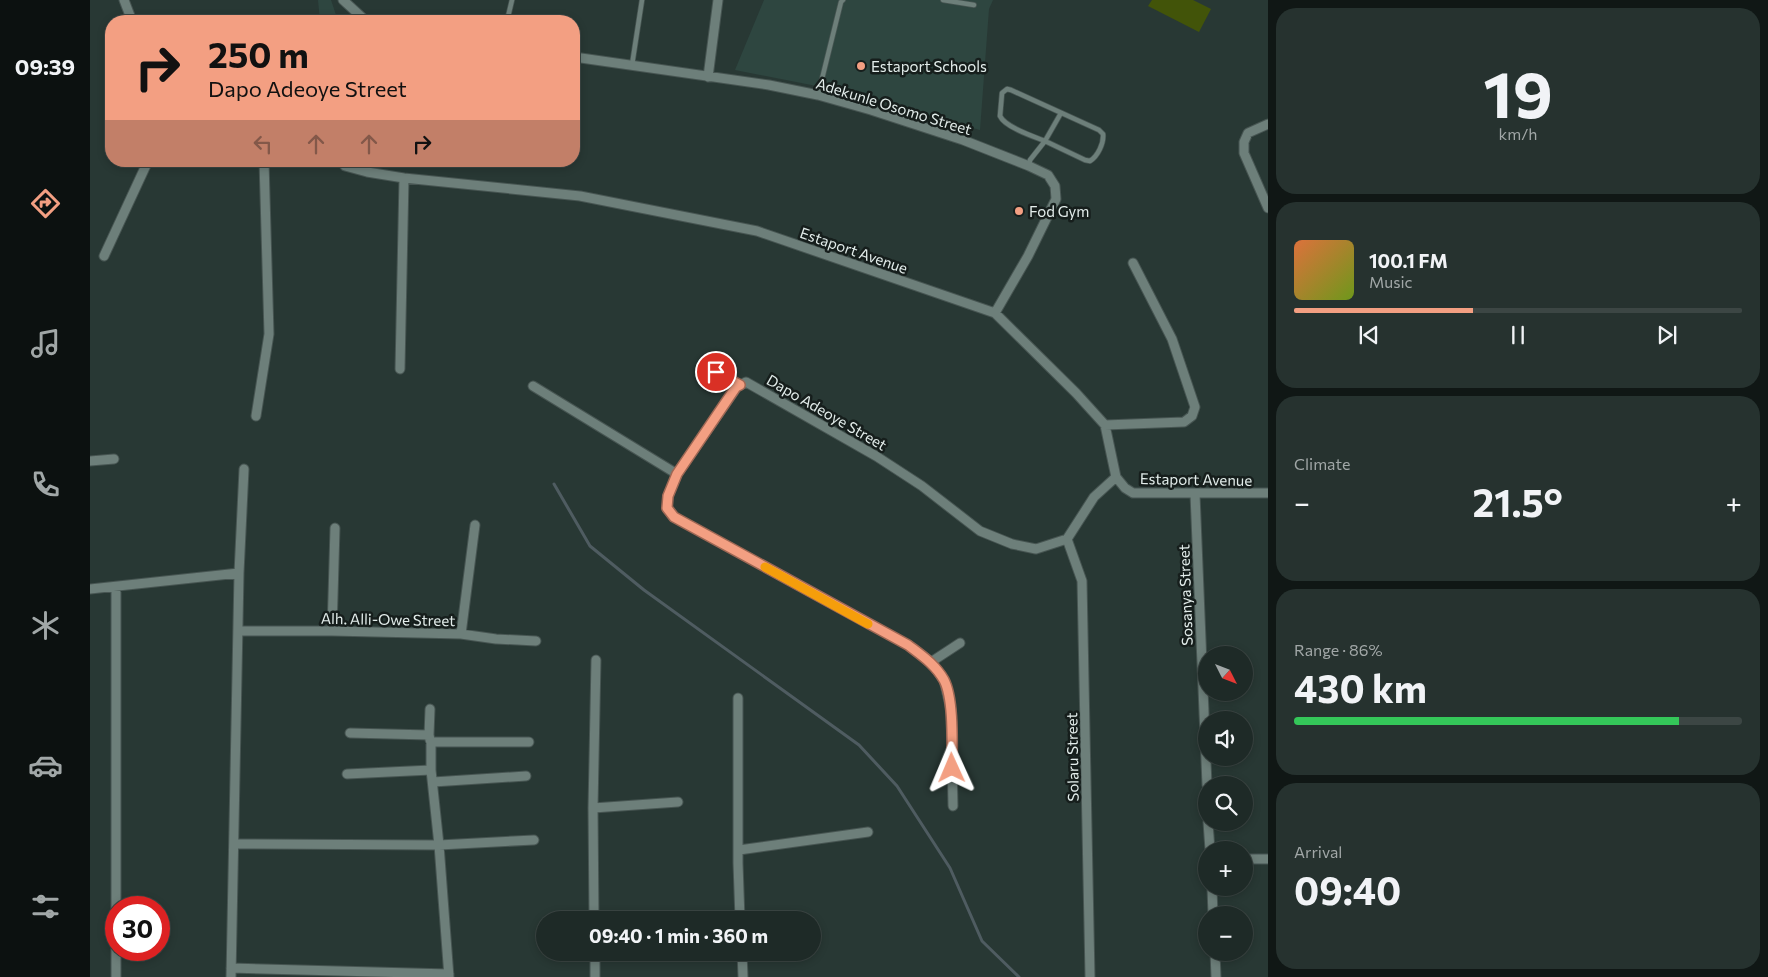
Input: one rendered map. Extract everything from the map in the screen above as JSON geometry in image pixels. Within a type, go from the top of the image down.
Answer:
[{"type":"street","points":[[124,0],[130,15]]},
{"type":"street","points":[[343,0],[358,15]]},
{"type":"street","points":[[708,77],[718,0]]},
{"type":"street","name":"Adekunle Osomo Street","points":[[580,58],[769,85],[818,95],[963,140],[1048,175],[1055,186],[1056,200],[1028,256],[995,313]]},
{"type":"street","points":[[1268,124],[1248,133],[1244,142],[1244,153],[1268,208]]},
{"type":"street","points":[[104,256],[145,167]]},
{"type":"street","points":[[256,416],[269,334],[264,167]]},
{"type":"street","name":"Estaport Avenue","points":[[349,167],[404,178],[580,196],[756,231],[995,313],[1076,392],[1105,425],[1116,477],[1125,488],[1133,493],[1268,493]]},
{"type":"street","points":[[400,369],[404,178]]},
{"type":"street","points":[[1105,425],[1184,422],[1192,416],[1196,407],[1172,339],[1133,263]]},
{"type":"street","points":[[703,365],[740,385],[736,387],[677,474],[668,496],[667,508],[674,517],[908,645],[930,662],[944,680],[951,710],[953,806]]},
{"type":"street","name":"Dapo Adeoye Street","points":[[740,385],[746,382],[758,388],[876,456],[922,486],[980,531],[1012,544],[1036,548],[1067,539]]},
{"type":"street","points":[[534,386],[677,474]]},
{"type":"street","points":[[90,461],[114,459]]},
{"type":"street","points":[[244,470],[239,573],[231,973],[449,976],[431,770],[430,708]]},
{"type":"street","points":[[1067,539],[1094,498],[1116,477]]},
{"type":"street","name":"Sosanya Street","points":[[1195,494],[1207,776]]},
{"type":"street","points":[[461,634],[475,525]]},
{"type":"street","points":[[332,631],[335,528]]},
{"type":"street","name":"Solaru Street","points":[[1067,539],[1082,581],[1090,977]]},
{"type":"street","points":[[90,589],[239,573]]},
{"type":"street","points":[[116,587],[116,977]]},
{"type":"street","name":"Alh. Alli-Owe Street","points":[[239,631],[461,634],[496,639],[536,641]]},
{"type":"street","points":[[930,662],[960,643]]},
{"type":"street","points":[[594,911],[593,808],[596,660]]},
{"type":"street","points":[[738,698],[740,911]]},
{"type":"street","points":[[350,733],[430,739],[528,742]]},
{"type":"street","points":[[347,774],[431,770]]},
{"type":"street","points":[[433,782],[526,776]]},
{"type":"street","points":[[593,808],[678,802]]},
{"type":"street","points":[[739,850],[868,832]]},
{"type":"street","points":[[234,844],[439,845],[534,840]]},
{"type":"street","points":[[1253,859],[1268,859]]},
{"type":"street","points":[[595,961],[595,977]]},
{"type":"street","points":[[742,961],[743,977]]},
{"type":"street","points":[[1215,961],[1216,977]]},
{"type":"lane","points":[[508,15],[512,0]]},
{"type":"lane","points":[[632,66],[642,0]]},
{"type":"lane","points":[[818,95],[843,0]]},
{"type":"lane","points":[[943,0],[974,5]]},
{"type":"lane","points":[[1009,89],[1099,130],[1103,134],[1103,140],[1096,158],[1090,161],[1045,141],[1006,124],[1001,119],[1002,93],[1009,89]]},
{"type":"lane","points":[[1029,166],[1030,160],[1045,141],[1061,114]]},
{"type":"shaded area","points":[[318,0],[331,0],[336,15],[319,15]]},
{"type":"shaded area","name":"Estaport Schools","points":[[764,0],[993,0],[989,9],[980,130],[847,92],[735,70]]},
{"type":"green space","points":[[1152,0],[1193,0],[1211,9],[1199,32],[1148,6]]},
{"type":"waterway","points":[[554,484],[590,546],[644,590],[859,745],[897,786],[950,868],[982,941],[1019,977]]},
{"type":"slow traffic","points":[[765,567],[868,624]]},
{"type":"place","name":"Estaport Schools","points":[[861,66]]},
{"type":"place","name":"Fod Gym","points":[[1019,211]]},
{"type":"route","points":[[716,372],[740,385],[736,387],[677,474],[668,496],[667,508],[674,517],[908,645],[930,662],[944,680],[951,710],[952,768]]}]
